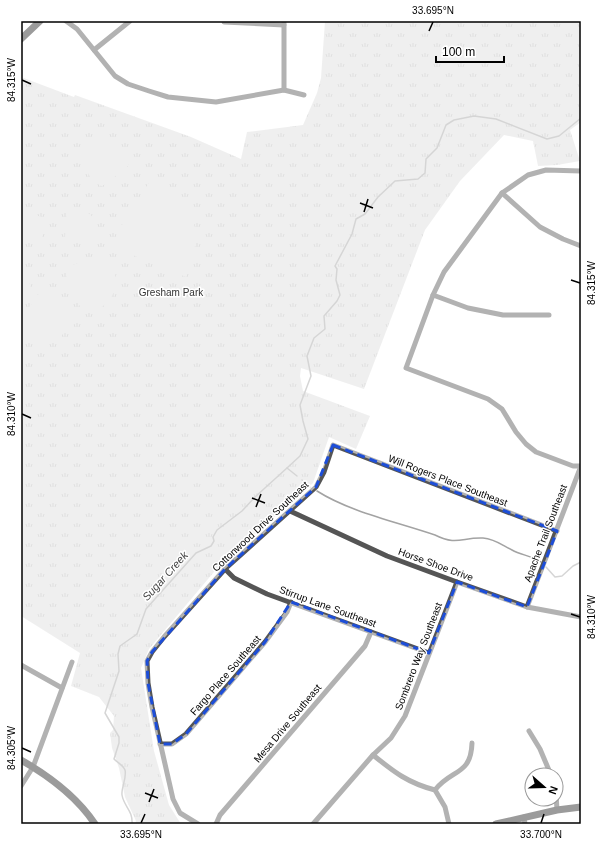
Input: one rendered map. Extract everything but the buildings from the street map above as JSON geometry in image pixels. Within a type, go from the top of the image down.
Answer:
[{"type":"street","points":[[21,39],[40,21]]},
{"type":"street","points":[[66,21],[77,30],[115,76],[128,84],[168,97],[216,102],[284,90],[304,95]]},
{"type":"street","points":[[94,50],[130,21]]},
{"type":"street","points":[[224,22],[284,23],[284,90]]},
{"type":"street","points":[[581,171],[546,170],[528,175],[502,193],[452,260],[433,295],[406,368],[488,399],[502,408],[516,432],[526,444],[536,452],[572,466],[581,466]]},
{"type":"street","points":[[502,193],[540,227],[563,239],[581,246]]},
{"type":"street","points":[[433,295],[468,308],[503,315],[549,315]]},
{"type":"street","name":"Cottonwood Drive Southeast","points":[[198,824],[185,816],[176,806],[160,744],[148,683],[147,661],[164,637],[225,569],[316,487],[324,472],[333,445]]},
{"type":"street","name":"Will Rogers Place Southeast","points":[[333,445],[557,531]]},
{"type":"street","name":"Apache Trail Southeast","points":[[527,607],[581,466]]},
{"type":"street","name":"Horse Shoe Drive","points":[[290,512],[387,556],[457,582],[527,607],[581,617]]},
{"type":"street","name":"Stirrup Lane Southeast","points":[[225,569],[234,578],[243,583],[429,653]]},
{"type":"street","name":"Sombrero Way Southeast","points":[[313,824],[373,756],[391,738],[405,716],[457,582]]},
{"type":"street","name":"Fargo Place Southeast","points":[[160,744],[172,744],[186,734],[265,642],[280,623],[291,602]]},
{"type":"street","name":"Mesa Drive Southeast","points":[[216,824],[220,815],[365,646],[371,632]]},
{"type":"street","points":[[21,786],[33,767],[72,662]]},
{"type":"street","points":[[21,666],[62,688]]},
{"type":"street","points":[[529,731],[540,749],[548,767]]},
{"type":"street","points":[[435,790],[440,783],[460,771],[467,764],[472,756],[472,743]]},
{"type":"street","points":[[373,756],[400,777],[418,786],[435,790],[445,807],[449,824]]},
{"type":"street","points":[[21,760],[33,767],[71,796],[86,810],[95,824]]},
{"type":"street","points":[[496,824],[524,821],[557,810],[581,807]]},
{"type":"highlighted area","points":[[333,445],[557,531],[527,607],[457,582],[429,653],[291,602],[265,642],[186,734],[172,744],[160,744],[148,683],[147,661],[152,652],[225,569],[316,487]]},
{"type":"green space","name":"Gresham Park","points":[[325,21],[581,21],[581,122],[570,130],[580,161],[557,165],[538,166],[533,141],[504,135],[460,181],[425,230],[364,389],[301,368],[300,376],[303,391],[370,416],[356,449],[329,437],[313,483],[219,566],[149,649],[141,668],[154,751],[169,805],[181,824],[135,824],[136,821],[125,797],[119,768],[112,748],[110,733],[113,730],[114,716],[99,697],[71,686],[80,653],[21,616],[21,77],[74,97],[75,95],[191,137],[241,159],[247,132],[303,125],[317,93],[321,78]]},
{"type":"green space","points":[[108,142],[118,148],[129,165],[106,184],[101,186],[92,180],[78,156],[90,144]]},
{"type":"green space","points":[[150,181],[169,187],[188,204],[197,235],[193,256],[186,277],[139,258],[116,244],[117,233]]},
{"type":"green space","points":[[67,209],[82,211],[91,215],[95,223],[95,239],[72,241],[65,238]]},
{"type":"green space","points":[[35,215],[48,219],[42,237],[38,239],[21,232],[26,219]]},
{"type":"green space","points":[[21,250],[32,293],[21,296]]},
{"type":"green space","points":[[110,258],[116,280],[113,294],[104,306],[96,310],[83,312],[69,286],[66,269],[81,262]]},
{"type":"green space","points":[[44,286],[62,298],[80,316],[68,331],[52,339],[44,340],[36,338],[28,333],[21,325],[24,315]]},
{"type":"waterway","name":"Sugar Creek","points":[[132,824],[130,812],[122,795],[125,770],[122,765],[114,759],[119,743],[119,737],[105,713],[119,671],[118,654],[120,646],[137,634],[146,609],[196,553],[211,546],[214,541],[213,537],[217,530],[242,511],[255,497],[300,456],[308,439],[300,405],[311,376],[307,356],[314,338],[325,329],[324,316],[337,301],[340,295],[336,280],[337,269],[335,266],[352,234],[356,219],[365,214],[378,197],[395,181],[418,179],[425,173],[426,159],[437,148],[446,125],[454,120],[474,116],[496,119],[547,139],[559,136],[581,118]]},
{"type":"waterway","points":[[287,468],[297,476]]},
{"type":"waterway","points":[[302,480],[310,487]]},
{"type":"waterway","points":[[317,491],[359,511],[449,540],[454,541],[483,538],[495,541],[515,552],[534,558],[541,562]]},
{"type":"waterway","points":[[546,567],[555,577],[562,576],[573,566],[581,562]]}]
